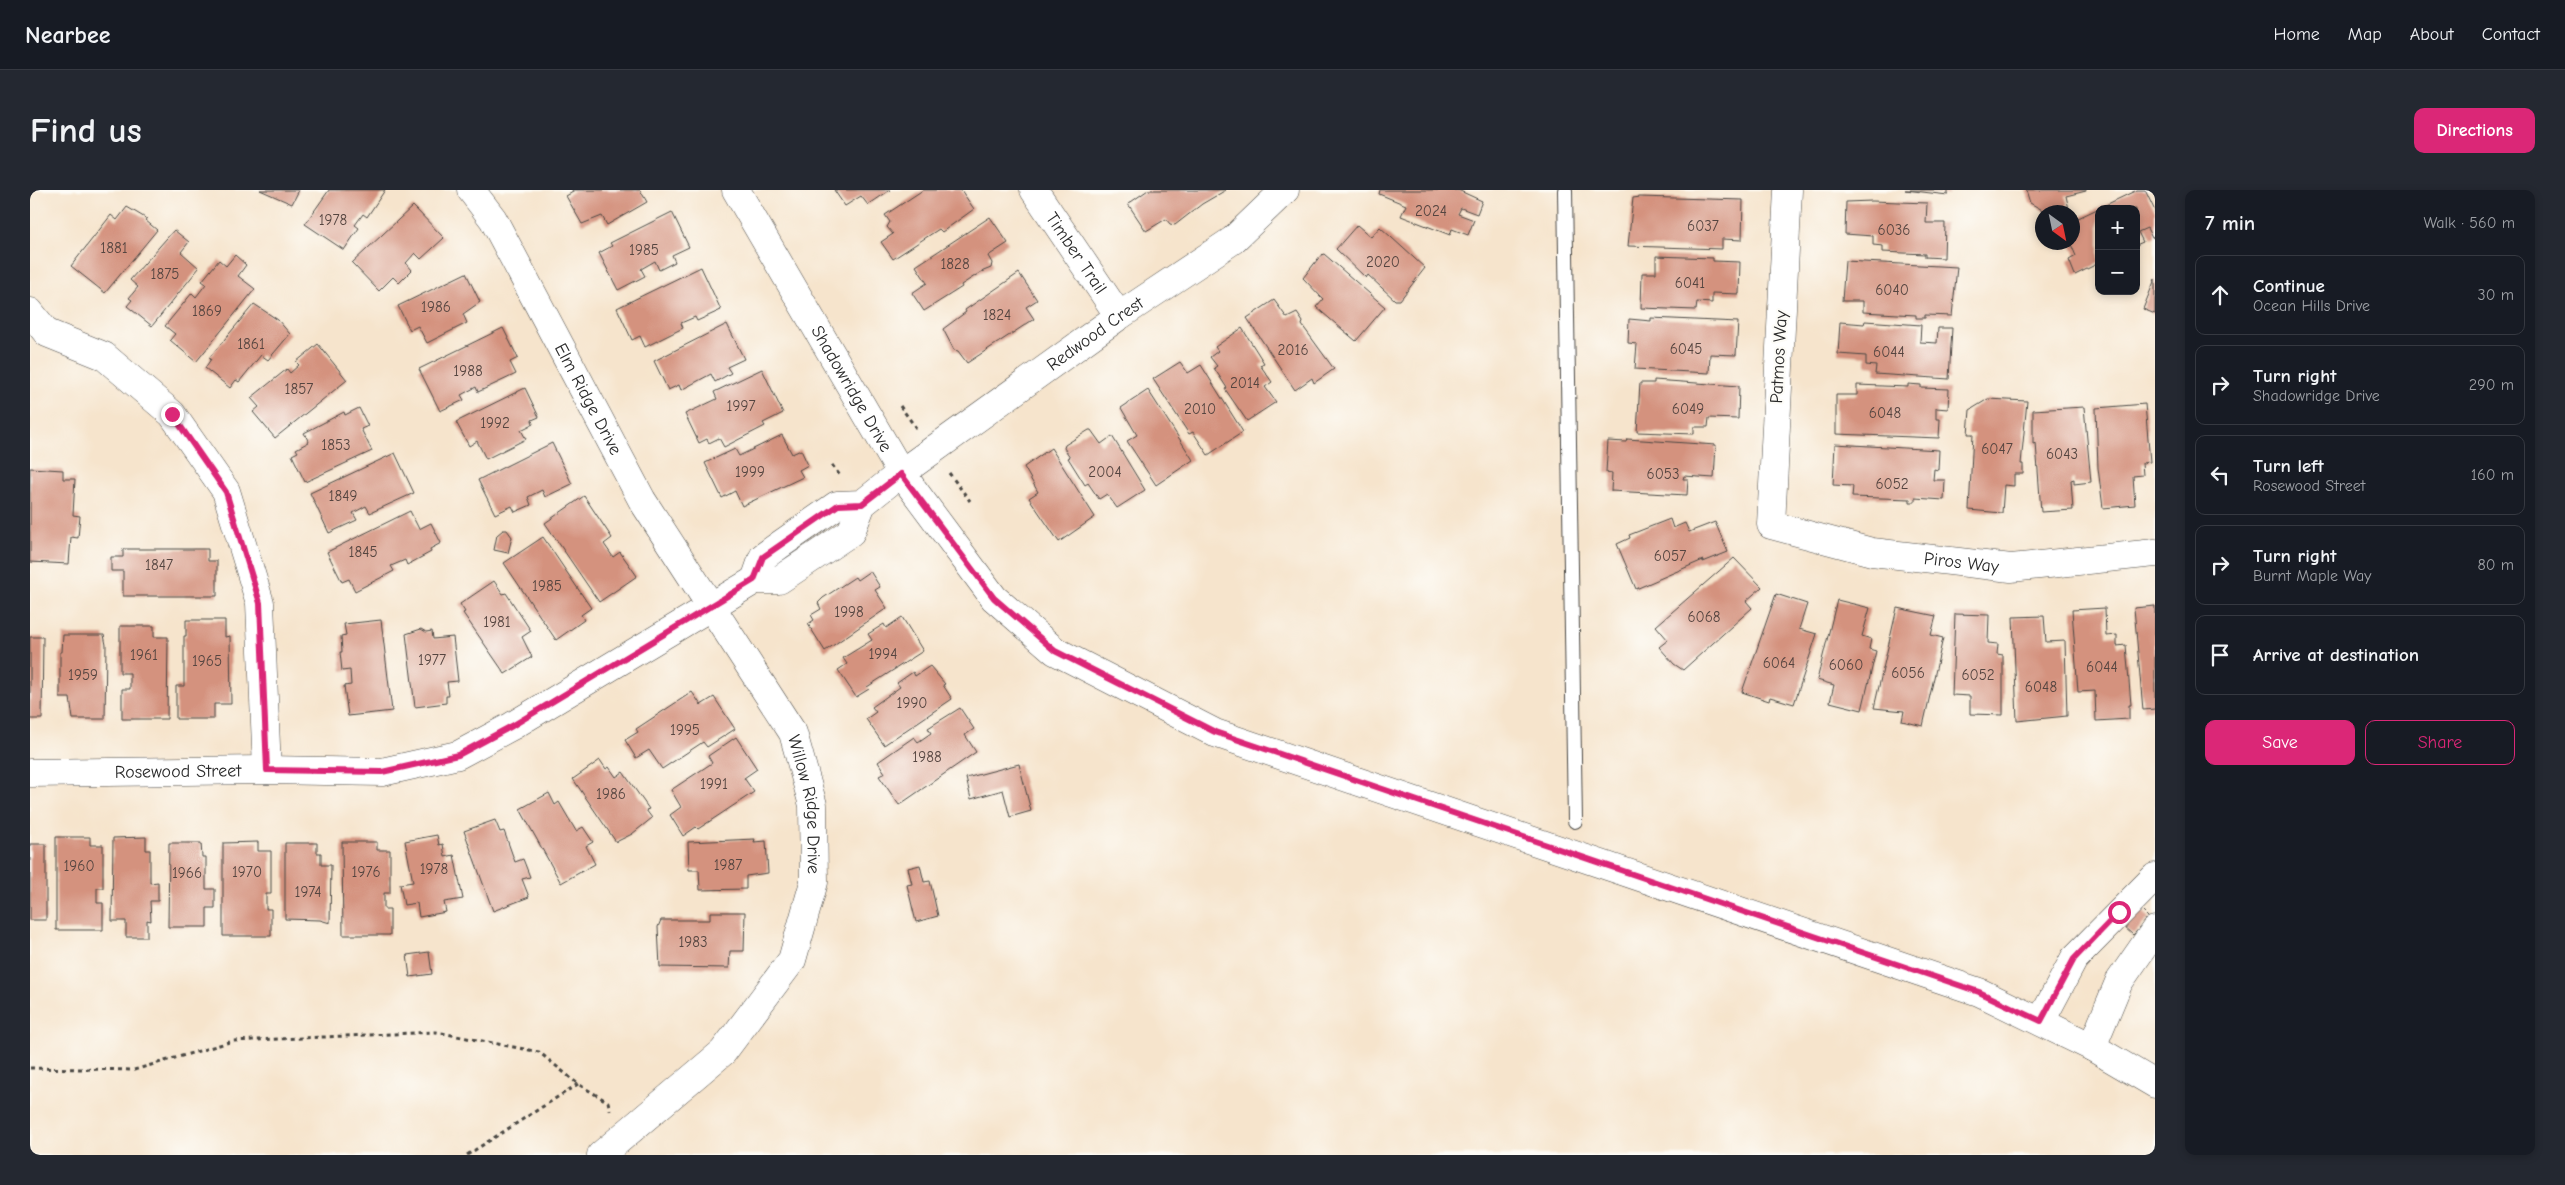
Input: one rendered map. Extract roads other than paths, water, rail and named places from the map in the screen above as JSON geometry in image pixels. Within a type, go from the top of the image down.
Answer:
[{"type":"street","name":"Elm Ridge Drive","points":[[471,190],[493,219],[642,500],[712,606]]},
{"type":"street","name":"Shadowridge Drive","points":[[736,190],[901,474],[994,598],[1055,651],[1215,732],[1979,992],[2092,1047],[2155,1084]]},
{"type":"street","name":"Timber Trail","points":[[1034,190],[1119,316]]},
{"type":"street","name":"Redwood Crest","points":[[901,474],[1119,316],[1232,240],[1285,190]]},
{"type":"street","name":"Patmos Way","points":[[1770,525],[1788,190]]},
{"type":"street","points":[[30,312],[47,333],[104,356],[172,414],[226,492],[260,603],[267,770]]},
{"type":"street","name":"Rosewood Street","points":[[30,773],[267,770],[382,772],[458,755],[512,726],[754,580],[763,557],[781,544],[838,505],[862,504],[901,474]]},
{"type":"street","name":"Piros Way","points":[[1770,525],[1872,552],[2011,568],[2155,553]]},
{"type":"street","name":"Willow Ridge Drive","points":[[601,1155],[723,1052],[792,960],[814,882],[814,806],[793,733],[712,606]]},
{"type":"street","points":[[2041,1021],[2074,959],[2154,880]]},
{"type":"street","points":[[2092,1047],[2118,982],[2155,930]]},
{"type":"lane","points":[[1565,190],[1575,821]]}]
